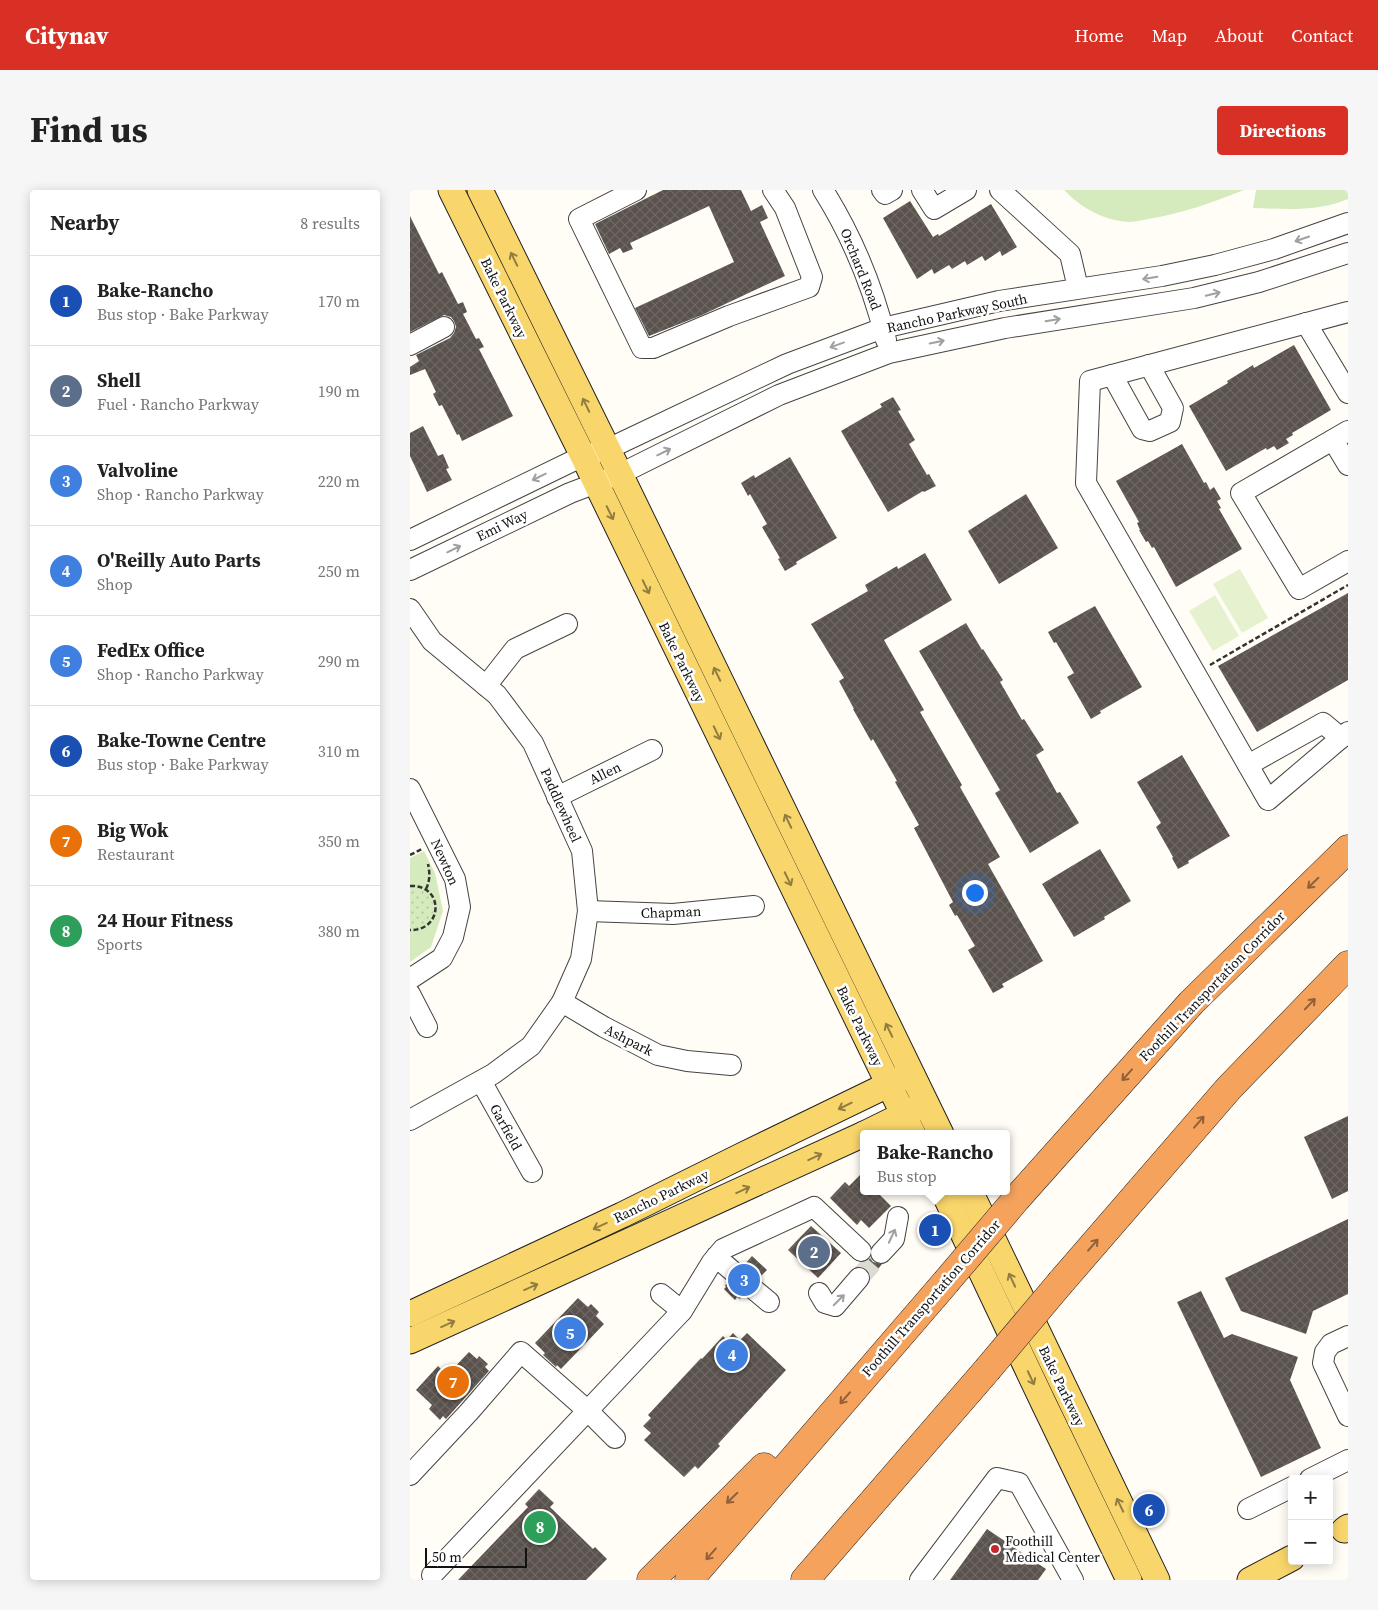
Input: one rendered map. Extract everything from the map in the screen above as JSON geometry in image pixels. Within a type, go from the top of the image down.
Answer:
[{"type":"highway","name":"Foothill Transportation Corridor","points":[[689,1580],[1018,1197],[1191,1003],[1348,849]]},
{"type":"highway","points":[[806,1580],[1229,1088],[1348,965]]},
{"type":"highway","points":[[830,1580],[987,1370]]},
{"type":"highway","points":[[651,1580],[779,1453],[824,1423]]},
{"type":"main road","name":"Bake Parkway","points":[[451,190],[583,456],[908,1125]]},
{"type":"main road","name":"Bake Parkway","points":[[480,190],[939,1130]]},
{"type":"main road","name":"Rancho Parkway","points":[[410,1314],[622,1215],[910,1074]]},
{"type":"main road","name":"Rancho Parkway","points":[[884,1130],[908,1125],[925,1104]]},
{"type":"main road","name":"Rancho Parkway","points":[[410,1341],[860,1136]]},
{"type":"main road","points":[[628,1243],[626,1233],[639,1224],[720,1184],[753,1150]]},
{"type":"main road","name":"Bake Parkway","points":[[945,1195],[1130,1580]]},
{"type":"main road","name":"Bake Parkway","points":[[972,1195],[1157,1580]]},
{"type":"main road","points":[[1250,1580],[1288,1560]]},
{"type":"street","points":[[636,190],[579,219],[642,348],[653,348],[729,316],[809,287],[812,277],[785,208],[773,190]]},
{"type":"street","name":"Orchard Road","points":[[823,190],[849,234],[867,279],[889,353]]},
{"type":"street","points":[[882,190],[885,194],[892,190]]},
{"type":"street","points":[[922,190],[934,209],[966,190]]},
{"type":"street","points":[[1000,190],[1070,254],[1078,288]]},
{"type":"street","name":"Rancho Parkway South","points":[[583,456],[608,449],[787,364],[883,328],[999,301],[1152,278],[1215,265],[1274,249],[1348,223]]},
{"type":"street","name":"Rancho Parkway South","points":[[596,483],[620,474],[779,395],[889,353],[1005,328],[1194,298],[1259,282],[1348,253]]},
{"type":"street","points":[[999,301],[1005,328]]},
{"type":"street","points":[[1248,765],[1323,723],[1344,735],[1268,800],[1086,483],[1090,381],[1348,312]]},
{"type":"street","points":[[1306,323],[1348,393]]},
{"type":"street","points":[[410,345],[444,327]]},
{"type":"street","points":[[1112,375],[1142,429],[1150,431],[1170,422],[1173,408],[1149,365]]},
{"type":"street","points":[[1348,465],[1340,436],[1241,493],[1299,589],[1348,561]]},
{"type":"street","name":"Emi Way","points":[[410,540],[583,456]]},
{"type":"street","name":"Emi Way","points":[[410,570],[570,493],[596,483]]},
{"type":"street","name":"Paddlewheel","points":[[410,609],[432,641],[497,695],[533,743],[582,851],[588,911],[581,960],[562,1002],[531,1046],[481,1081],[410,1120]]},
{"type":"street","points":[[486,686],[515,649],[567,624]]},
{"type":"street","name":"Allen","points":[[557,796],[652,750]]},
{"type":"street","name":"Newton","points":[[410,789],[456,878],[460,907],[454,937],[442,958],[410,979]]},
{"type":"street","name":"Chapman","points":[[588,911],[673,914],[754,906]]},
{"type":"street","points":[[410,994],[427,1027]]},
{"type":"street","name":"Ashpark","points":[[562,1002],[604,1027],[658,1054],[687,1061],[731,1065]]},
{"type":"street","name":"Garfield","points":[[481,1081],[532,1172]]},
{"type":"street","points":[[432,1575],[682,1311],[716,1257],[724,1249],[814,1208],[871,1252],[894,1239],[898,1217]]},
{"type":"street","points":[[716,1257],[769,1302]]},
{"type":"street","points":[[819,1293],[826,1303],[835,1306],[859,1278]]},
{"type":"street","points":[[660,1294],[682,1311]]},
{"type":"street","points":[[1348,1336],[1331,1344],[1324,1352],[1323,1363],[1348,1416]]},
{"type":"street","points":[[410,1475],[522,1352],[588,1410],[615,1438]]},
{"type":"street","points":[[1318,1475],[1348,1460]]},
{"type":"street","points":[[920,1580],[997,1478],[1019,1482],[1072,1580]]},
{"type":"street","points":[[1248,1509],[1288,1490]]},
{"type":"path","points":[[1196,674],[1348,585]]},
{"type":"path","points":[[421,850],[424,856]]},
{"type":"path","points":[[426,889],[429,884],[430,875],[427,862]]},
{"type":"path","points":[[410,886],[419,886],[426,889],[435,902],[436,909],[434,917],[424,928],[410,930]]},
{"type":"green space","points":[[1064,190],[1244,190],[1185,211],[1128,222],[1110,219],[1085,208]]},
{"type":"green space","points":[[1256,190],[1348,190],[1348,199],[1313,208],[1253,208]]},
{"type":"green space","points":[[1240,569],[1268,618],[1242,633],[1213,584]]},
{"type":"green space","points":[[1215,595],[1239,636],[1213,651],[1189,611]]},
{"type":"green space","points":[[424,851],[435,873],[443,911],[431,947],[410,962],[410,858]]},
{"type":"green space","points":[[410,888],[423,890],[429,896],[433,903],[433,910],[431,918],[426,924],[410,928]]},
{"type":"building","points":[[663,190],[741,190],[751,211],[762,205],[768,218],[760,222],[785,276],[702,315],[649,336],[635,308],[734,262],[709,206],[630,243],[633,249],[623,253],[620,248],[609,254],[595,224]]},
{"type":"building","points":[[910,201],[933,237],[938,234],[939,236],[991,204],[1017,247],[1002,256],[1000,251],[985,261],[982,256],[967,265],[965,261],[952,269],[949,265],[934,274],[932,269],[917,279],[883,218]]},
{"type":"building","points":[[410,216],[439,274],[442,272],[458,304],[463,302],[467,312],[463,314],[476,339],[479,338],[484,347],[479,349],[513,416],[462,441],[442,405],[439,406],[433,394],[436,392],[425,369],[410,375],[410,367],[419,361],[416,355],[450,338],[456,327],[451,317],[444,315],[410,332]]},
{"type":"building","points":[[1294,345],[1331,410],[1292,433],[1293,435],[1286,439],[1289,443],[1277,450],[1274,446],[1267,450],[1266,448],[1226,471],[1189,406],[1228,383],[1227,381],[1253,365],[1254,368]]},
{"type":"building","points":[[893,397],[901,410],[898,411],[915,440],[909,444],[927,475],[929,474],[936,486],[923,491],[888,512],[841,431],[882,407],[880,404]]},
{"type":"building","points":[[423,426],[438,456],[443,454],[449,468],[446,469],[452,480],[427,492],[410,456],[410,433]]},
{"type":"building","points":[[1182,444],[1204,483],[1206,482],[1210,490],[1214,487],[1221,499],[1217,501],[1221,508],[1219,509],[1242,549],[1176,587],[1154,547],[1152,548],[1148,541],[1146,542],[1139,530],[1137,523],[1139,522],[1116,481]]},
{"type":"building","points":[[790,457],[837,538],[796,562],[797,564],[785,571],[778,559],[780,558],[762,527],[767,524],[750,494],[748,496],[741,483],[754,475],[755,478]]},
{"type":"building","points":[[1026,494],[1058,548],[999,584],[968,531]]},
{"type":"building","points":[[925,553],[952,600],[884,640],[924,710],[920,712],[962,785],[960,787],[1000,857],[988,864],[1043,961],[1002,984],[1004,987],[993,993],[968,950],[975,946],[949,905],[953,902],[914,828],[919,825],[895,782],[897,781],[853,709],[839,681],[844,678],[811,624],[868,591],[865,585],[897,566],[898,569]]},
{"type":"building","points":[[1348,593],[1348,680],[1257,732],[1218,666]]},
{"type":"building","points":[[1095,606],[1142,687],[1100,711],[1101,713],[1091,719],[1067,677],[1074,673],[1048,632]]},
{"type":"building","points":[[966,623],[1003,680],[1000,682],[1022,720],[1024,719],[1044,750],[1036,755],[1057,793],[1060,792],[1079,823],[1030,853],[995,793],[1000,790],[919,651]]},
{"type":"building","points":[[1182,755],[1230,836],[1178,869],[1156,827],[1161,823],[1137,782]]},
{"type":"building","points":[[1100,849],[1131,901],[1074,937],[1042,884]]},
{"type":"building","points":[[1348,1116],[1348,1191],[1332,1199],[1304,1137]]},
{"type":"building","points":[[860,1175],[860,1195],[880,1195],[891,1206],[869,1228],[861,1220],[857,1225],[830,1198],[845,1182],[849,1186]]},
{"type":"building","points":[[1348,1219],[1348,1294],[1313,1311],[1306,1334],[1241,1311],[1225,1278]]},
{"type":"building","points":[[811,1226],[841,1253],[818,1278],[788,1250]]},
{"type":"building","points":[[752,1256],[767,1270],[759,1278],[753,1275],[748,1276],[744,1265]]},
{"type":"building","points":[[870,1258],[873,1262],[882,1264],[871,1278],[867,1269],[862,1267]]},
{"type":"building","points":[[728,1283],[733,1286],[739,1285],[743,1295],[740,1299],[737,1297],[735,1300],[724,1289]]},
{"type":"building","points":[[1201,1291],[1224,1338],[1232,1334],[1298,1357],[1290,1380],[1321,1448],[1261,1477],[1177,1302]]},
{"type":"building","points":[[578,1298],[588,1307],[591,1304],[599,1312],[596,1316],[604,1324],[561,1369],[543,1355],[545,1353],[535,1343]]},
{"type":"building","points":[[733,1333],[740,1340],[747,1333],[786,1370],[718,1444],[720,1446],[698,1469],[695,1466],[684,1477],[644,1440],[651,1433],[643,1426],[651,1418],[648,1415],[701,1358],[723,1336],[727,1340]]},
{"type":"building","points":[[469,1352],[477,1359],[479,1356],[488,1364],[485,1367],[489,1371],[446,1419],[443,1416],[440,1420],[429,1409],[432,1405],[416,1390],[438,1366],[447,1375]]},
{"type":"building","points":[[539,1489],[554,1503],[550,1507],[593,1549],[595,1547],[607,1559],[586,1580],[458,1580],[528,1507],[525,1504]]},
{"type":"building","name":"Foothill Medical Center","points":[[987,1529],[1046,1569],[1038,1580],[950,1580]]},
{"type":"tunnel","points":[[859,1278],[881,1253]]},
{"type":"place","name":"Bake-Rancho","points":[[935,1230]]},
{"type":"place","name":"Shell","points":[[814,1252]]},
{"type":"place","name":"Valvoline","points":[[744,1280]]},
{"type":"place","name":"FedEx Office","points":[[570,1333]]},
{"type":"place","name":"O'Reilly Auto Parts","points":[[732,1355]]},
{"type":"place","name":"Big Wok","points":[[453,1382]]},
{"type":"place","name":"Bake-Towne Centre","points":[[1149,1510]]},
{"type":"place","name":"24 Hour Fitness","points":[[540,1527]]},
{"type":"place","name":"Foothill Medical Center","points":[[995,1549]]}]
